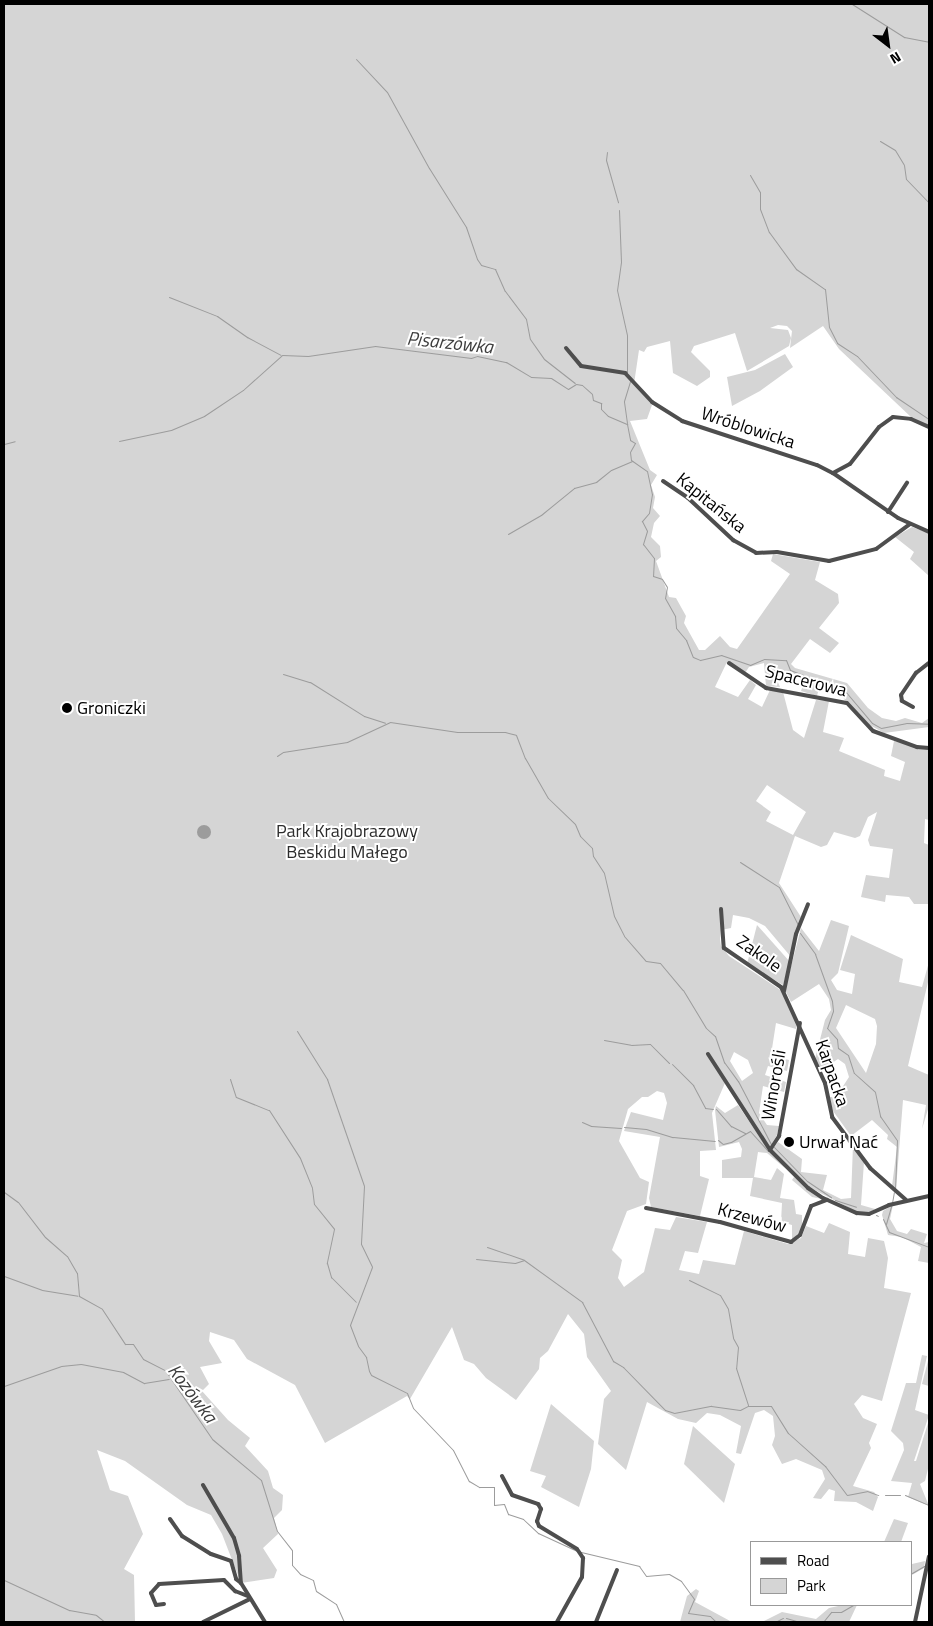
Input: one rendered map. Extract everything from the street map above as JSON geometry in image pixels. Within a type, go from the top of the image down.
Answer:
[{"type":"street","name":"Wróblowicka","points":[[566,348],[581,366],[625,373],[652,402],[682,421],[772,449],[833,472],[888,512],[929,532]]},
{"type":"street","points":[[833,472],[850,464],[878,427],[893,417],[911,419],[929,428]]},
{"type":"street","name":"Kapitańska","points":[[663,481],[688,498],[733,540],[756,553],[777,552],[830,561],[876,549],[910,524]]},
{"type":"street","points":[[888,512],[907,483]]},
{"type":"street","name":"Spacerowa","points":[[729,663],[766,688],[847,703],[873,730],[917,747],[929,748]]},
{"type":"street","points":[[913,708],[902,701],[901,695],[916,673],[929,663]]},
{"type":"street","points":[[784,991],[796,934],[808,904]]},
{"type":"street","name":"Zakole","points":[[720,909],[719,927],[724,948],[784,991]]},
{"type":"street","name":"Karpacka","points":[[784,991],[800,1023],[825,1083],[832,1117],[870,1168],[906,1200]]},
{"type":"street","name":"Winorośli","points":[[770,1150],[778,1136],[800,1023]]},
{"type":"street","points":[[708,1054],[770,1150],[808,1188],[827,1200],[857,1213],[869,1214],[906,1200],[929,1196]]},
{"type":"street","name":"Krzewów","points":[[646,1208],[720,1222],[791,1242],[800,1235],[811,1206],[827,1200]]},
{"type":"street","points":[[502,1476],[512,1495],[538,1504],[542,1509],[539,1526],[578,1549],[583,1558],[582,1577],[557,1622]]},
{"type":"street","points":[[203,1485],[236,1544],[241,1583],[265,1622]]},
{"type":"street","points":[[170,1519],[182,1536],[211,1554],[231,1561],[236,1579],[241,1583]]},
{"type":"street","points":[[915,1622],[929,1556]]},
{"type":"street","points":[[596,1622],[617,1570]]},
{"type":"street","points":[[164,1604],[156,1605],[152,1593],[159,1584],[224,1580],[234,1590],[249,1598]]},
{"type":"street","points":[[203,1622],[249,1598]]},
{"type":"green space","name":"Park Krajobrazowy Beskidu Małego","points":[[4,4],[929,4],[929,426],[912,418],[839,349],[823,326],[790,348],[792,331],[787,326],[778,325],[770,328],[788,330],[791,338],[789,346],[747,371],[735,333],[694,346],[691,352],[710,371],[710,377],[697,386],[673,373],[670,341],[647,347],[644,352],[639,350],[634,384],[652,405],[647,419],[630,421],[650,470],[657,475],[651,485],[655,497],[653,508],[660,516],[654,523],[651,537],[660,546],[661,557],[656,561],[669,597],[676,598],[686,616],[684,623],[699,650],[705,650],[720,636],[730,647],[737,649],[790,574],[771,561],[773,554],[820,562],[815,580],[838,594],[839,603],[819,628],[839,643],[830,653],[810,639],[791,664],[795,668],[847,683],[868,708],[882,718],[896,721],[905,718],[922,723],[929,718],[929,727],[884,733],[868,724],[844,699],[839,689],[820,684],[817,696],[801,691],[805,679],[788,671],[774,673],[780,687],[766,686],[764,663],[749,667],[745,673],[728,661],[715,687],[738,697],[750,680],[756,685],[748,699],[762,707],[770,690],[783,692],[793,730],[804,738],[816,700],[829,701],[823,732],[844,738],[839,751],[885,770],[884,776],[900,781],[905,762],[891,756],[894,741],[929,749],[929,820],[925,819],[924,843],[929,845],[929,904],[914,904],[909,897],[886,895],[885,902],[861,897],[866,875],[889,878],[893,849],[870,846],[868,840],[877,812],[868,817],[860,836],[855,838],[834,832],[827,845],[821,847],[795,836],[779,883],[801,917],[791,957],[765,926],[749,918],[733,915],[731,928],[721,930],[720,939],[721,946],[729,956],[782,991],[798,1023],[796,1029],[776,1023],[771,1055],[789,1060],[787,1071],[768,1066],[765,1075],[786,1082],[784,1092],[763,1086],[759,1113],[767,1125],[779,1126],[777,1135],[770,1147],[714,1066],[725,1083],[712,1113],[716,1150],[700,1151],[700,1176],[709,1179],[700,1216],[651,1207],[649,1198],[660,1137],[624,1131],[631,1112],[663,1120],[667,1103],[664,1093],[657,1091],[648,1097],[642,1097],[628,1109],[619,1141],[640,1178],[649,1182],[646,1204],[627,1211],[612,1250],[622,1260],[618,1278],[624,1287],[644,1272],[655,1228],[670,1230],[676,1217],[707,1222],[698,1253],[685,1251],[679,1270],[699,1274],[703,1260],[735,1265],[744,1231],[788,1244],[801,1238],[806,1226],[824,1233],[829,1223],[850,1232],[848,1254],[865,1257],[868,1238],[884,1241],[888,1258],[884,1288],[911,1293],[882,1401],[862,1395],[854,1404],[863,1418],[877,1424],[869,1443],[871,1448],[853,1486],[874,1492],[878,1497],[873,1511],[856,1502],[834,1501],[835,1491],[829,1489],[821,1499],[813,1498],[825,1479],[822,1470],[796,1459],[782,1464],[772,1445],[775,1436],[773,1416],[764,1410],[755,1413],[741,1454],[736,1453],[741,1426],[720,1415],[707,1413],[696,1423],[678,1419],[647,1402],[626,1470],[598,1444],[604,1399],[611,1391],[587,1357],[584,1334],[568,1314],[548,1351],[540,1358],[539,1369],[516,1400],[486,1378],[474,1364],[464,1360],[452,1327],[410,1399],[407,1396],[325,1443],[295,1385],[247,1359],[234,1340],[210,1332],[209,1341],[222,1363],[200,1367],[209,1384],[202,1391],[228,1420],[250,1438],[245,1446],[268,1471],[273,1488],[283,1495],[282,1510],[274,1518],[278,1534],[263,1548],[277,1570],[274,1578],[241,1583],[222,1534],[211,1515],[187,1505],[125,1461],[97,1450],[110,1490],[128,1496],[143,1534],[124,1569],[134,1575],[135,1622],[4,1622]],"holes":[[[767,785],[806,812],[793,835],[766,821],[771,812],[756,801]],[[734,1052],[748,1060],[753,1073],[742,1081],[730,1061]]]},
{"type":"green space","points":[[785,354],[793,367],[760,391],[732,406],[727,377],[755,370]]},
{"type":"green space","points":[[912,527],[929,533],[929,576],[910,559],[914,552],[895,537]]},
{"type":"green space","points":[[831,920],[849,926],[838,973],[831,980],[837,990],[852,994],[855,974],[840,970],[851,935],[903,959],[899,982],[922,987],[929,962],[929,978],[908,1066],[929,1075],[929,1106],[922,1129],[926,1105],[903,1100],[896,1189],[892,1186],[897,1147],[887,1139],[888,1135],[872,1120],[851,1136],[833,1111],[829,1097],[836,1097],[849,1077],[845,1064],[838,1059],[820,1071],[815,1059],[825,1020],[831,1010],[829,999],[819,984],[791,1002],[785,990],[801,928],[819,951]],"holes":[[[846,1005],[875,1019],[877,1026],[876,1044],[866,1073],[836,1028]]]},
{"type":"green space","points":[[757,925],[790,962],[783,985],[747,964]]},
{"type":"green space","points":[[738,1105],[765,1145],[786,1169],[767,1153],[758,1152],[754,1177],[771,1180],[777,1168],[784,1174],[780,1198],[794,1200],[796,1214],[802,1215],[802,1229],[792,1240],[792,1225],[781,1222],[782,1203],[750,1196],[753,1178],[722,1178],[722,1160],[741,1157],[742,1149],[739,1142],[719,1147],[715,1110],[716,1106],[725,1113]]},
{"type":"green space","points":[[778,1142],[802,1159],[801,1172],[827,1175],[823,1190],[841,1199],[851,1198],[853,1145],[864,1162],[861,1205],[875,1209],[869,1213],[855,1211],[809,1187],[772,1150]]},
{"type":"green space","points":[[794,1177],[822,1199],[812,1197],[792,1180]]},
{"type":"green space","points":[[893,1205],[890,1219],[897,1231],[907,1234],[911,1229],[927,1234],[924,1243],[929,1242],[929,1263],[918,1261],[921,1247],[902,1237],[888,1235],[882,1215],[883,1211]]},
{"type":"green space","points":[[922,1355],[927,1356],[915,1410],[929,1415],[914,1461],[916,1461],[929,1420],[929,1465],[925,1481],[920,1484],[929,1506],[908,1497],[912,1483],[891,1481],[904,1450],[903,1443],[891,1431],[906,1383],[916,1383]]},
{"type":"green space","points":[[929,1357],[929,1386],[922,1384]]},
{"type":"green space","points":[[551,1404],[594,1441],[591,1469],[579,1507],[541,1487],[546,1476],[530,1471]]},
{"type":"green space","points":[[693,1426],[735,1464],[724,1503],[684,1464]]},
{"type":"green space","points":[[894,1519],[908,1523],[901,1541],[884,1541]]},
{"type":"green space","points":[[925,1561],[924,1568],[913,1574],[913,1564]]},
{"type":"green space","points":[[696,1589],[699,1591],[695,1602],[732,1622],[680,1622],[687,1596]]},
{"type":"green space","points":[[857,1606],[849,1622],[762,1622],[782,1612],[816,1619],[829,1608]]},
{"type":"shaded area","points":[[204,825],[209,827],[211,832],[209,837],[204,839],[199,837],[197,832],[199,827]]},
{"type":"waterway","points":[[852,4],[904,37],[929,42]]},
{"type":"waterway","points":[[356,59],[387,92],[429,168],[466,227],[477,259],[481,265],[495,269],[505,291],[526,319],[530,339],[544,359],[575,383]]},
{"type":"waterway","points":[[880,141],[895,150],[904,165],[906,179],[929,203]]},
{"type":"waterway","points":[[607,152],[606,160],[618,202]]},
{"type":"waterway","points":[[750,175],[760,192],[760,209],[769,232],[796,269],[825,289],[829,327],[837,343],[857,356],[896,397],[929,419]]},
{"type":"waterway","points":[[619,210],[621,262],[617,290],[627,335],[627,372]]},
{"type":"waterway","points":[[169,297],[217,316],[247,337],[281,355]]},
{"type":"waterway","name":"Pisarzówka","points":[[119,441],[171,430],[204,416],[243,390],[282,355],[308,356],[375,346],[471,358],[477,356],[506,362],[531,377],[551,378],[568,389],[576,384],[582,385],[592,394],[593,400],[601,403],[601,409],[608,416],[627,424],[630,440],[635,443],[630,452],[631,460],[647,471],[652,494],[649,513],[642,521],[647,531],[643,544],[654,558],[653,576],[662,579],[667,587],[665,598],[675,616],[676,628],[686,640],[693,657],[700,660],[721,655],[750,665],[764,659],[786,660],[790,670],[845,691],[872,723],[881,728],[906,723],[929,724]]},
{"type":"waterway","points":[[627,423],[624,401],[630,381]]},
{"type":"waterway","points":[[4,444],[15,441]]},
{"type":"waterway","points":[[508,534],[541,515],[574,488],[596,482],[611,470],[632,461]]},
{"type":"waterway","points":[[283,674],[310,682],[364,716],[385,723]]},
{"type":"waterway","points":[[277,756],[283,752],[347,742],[390,722],[457,732],[505,732],[516,735],[525,758],[548,798],[575,824],[580,836],[592,848],[593,856],[604,873],[614,916],[624,936],[646,961],[660,963],[683,990],[706,1028],[715,1036],[724,1062],[738,1081],[771,1144]]},
{"type":"waterway","points":[[740,862],[779,887],[798,925]]},
{"type":"waterway","points":[[800,933],[815,954],[832,1001],[833,1011],[827,1028],[837,1039],[838,1048],[848,1055],[854,1073],[875,1092],[880,1116],[897,1140],[895,1189]]},
{"type":"waterway","points":[[297,1031],[327,1079],[364,1186],[361,1244],[372,1267],[350,1325],[358,1346],[366,1357],[371,1375],[407,1393],[413,1408],[453,1450],[469,1481],[479,1487],[494,1487],[494,1505],[504,1504],[508,1514],[523,1519],[538,1533],[577,1551]]},
{"type":"waterway","points":[[604,1040],[631,1045],[650,1044],[669,1063]]},
{"type":"waterway","points":[[672,1064],[693,1085],[705,1108],[713,1109]]},
{"type":"waterway","points":[[230,1079],[236,1097],[269,1110],[300,1158],[312,1188],[314,1204],[334,1229],[327,1263],[331,1277],[356,1302]]},
{"type":"waterway","points":[[716,1109],[731,1126],[745,1133]]},
{"type":"waterway","points":[[582,1122],[591,1126],[621,1128]]},
{"type":"waterway","points":[[624,1127],[646,1129],[673,1137],[715,1141]]},
{"type":"waterway","points":[[718,1140],[723,1144],[731,1142],[750,1131],[768,1151]]},
{"type":"waterway","points":[[774,1147],[807,1181],[831,1197]]},
{"type":"waterway","name":"Kozówka","points":[[4,1192],[18,1202],[45,1237],[67,1256],[77,1273],[79,1296],[102,1309],[125,1344],[133,1344],[143,1359],[165,1370],[212,1439],[261,1480],[277,1531],[292,1550],[292,1565],[300,1574],[313,1580],[316,1591],[336,1604],[344,1622]]},
{"type":"waterway","points":[[892,1203],[894,1192]]},
{"type":"waterway","points":[[835,1200],[856,1207]]},
{"type":"waterway","points":[[886,1224],[891,1206]]},
{"type":"waterway","points":[[883,1219],[889,1232],[929,1247]]},
{"type":"waterway","points":[[487,1247],[524,1260],[582,1302],[613,1361],[623,1367],[665,1410],[674,1413],[711,1406],[740,1410],[748,1406],[771,1406],[788,1433],[825,1466],[847,1495],[867,1491],[878,1495]]},
{"type":"waterway","points":[[476,1259],[515,1263],[524,1260]]},
{"type":"waterway","points":[[4,1276],[42,1290],[78,1296]]},
{"type":"waterway","points":[[689,1280],[720,1295],[728,1309],[733,1338],[738,1347],[736,1368],[748,1405]]},
{"type":"waterway","points":[[4,1386],[61,1366],[81,1364],[123,1372],[144,1383],[169,1379]]},
{"type":"waterway","points":[[885,1495],[900,1495]]},
{"type":"waterway","points":[[905,1495],[929,1505]]},
{"type":"waterway","points":[[581,1552],[639,1566],[646,1576],[669,1574],[681,1581],[694,1599],[688,1613],[710,1616],[716,1622]]},
{"type":"waterway","points":[[913,1572],[924,1566]]},
{"type":"waterway","points":[[4,1580],[69,1610],[96,1615],[105,1622]]},
{"type":"waterway","points":[[823,1622],[831,1612],[841,1612],[851,1606]]},
{"type":"waterway","points":[[775,1622],[783,1618]]},
{"type":"waterway","points":[[786,1618],[800,1622]]},
{"type":"waterway","points":[[803,1622],[808,1622]]},
{"type":"place","name":"Groniczki","points":[[67,708]]},
{"type":"place","name":"Urwał Nać","points":[[789,1142]]}]
